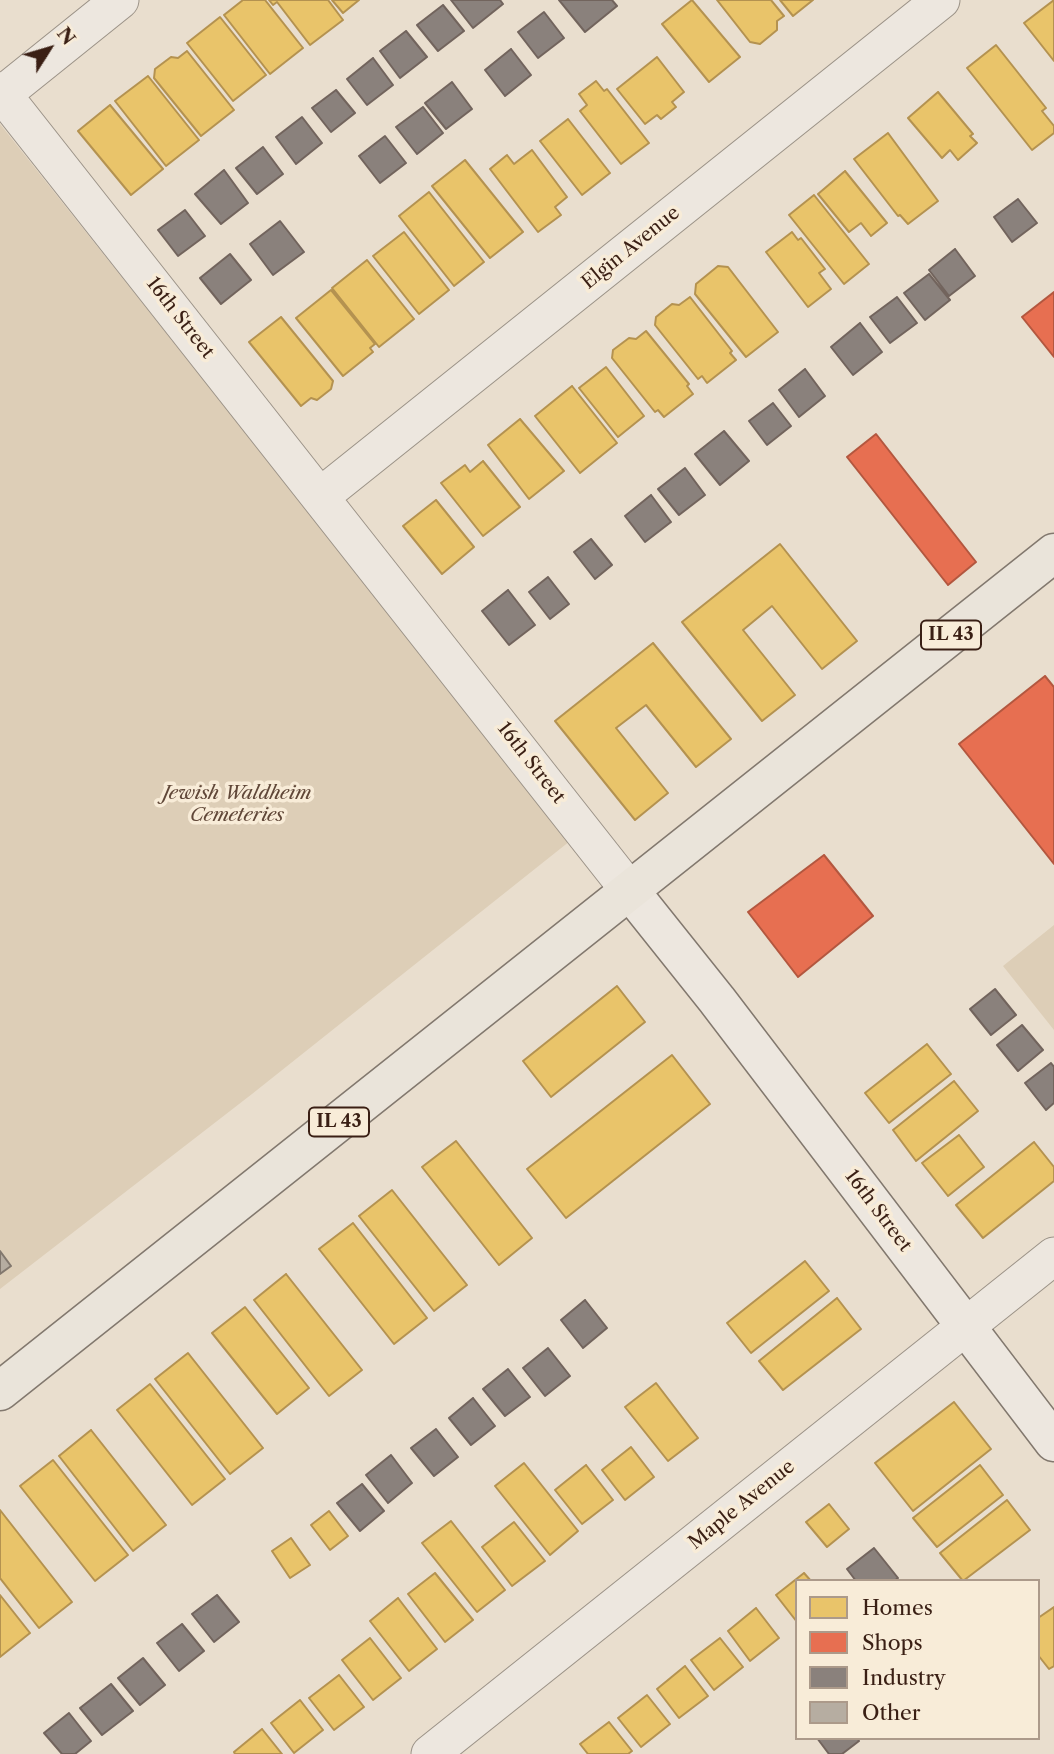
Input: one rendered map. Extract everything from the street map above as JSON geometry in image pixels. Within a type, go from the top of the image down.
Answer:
[{"type":"main road","name":"IL 43","points":[[0,1391],[1054,553]]},
{"type":"street","points":[[1,92],[120,0]]},
{"type":"street","name":"Elgin Avenue","points":[[321,496],[941,0]]},
{"type":"street","name":"16th Street","points":[[1,92],[630,891],[1054,1441]]},
{"type":"street","name":"Maple Avenue","points":[[430,1754],[1054,1256]]},
{"type":"green space","name":"Jewish Waldheim Cemeteries","points":[[0,124],[570,841],[252,1094],[0,1289]]},
{"type":"green space","points":[[1054,925],[1054,1030],[1003,966]]},
{"type":"building: Homes","points":[[243,0],[265,0],[303,48],[270,74],[224,15]]},
{"type":"building: Homes","points":[[269,0],[328,0],[343,20],[310,45],[277,2],[273,5]]},
{"type":"building: Homes","points":[[332,0],[359,0],[343,13]]},
{"type":"building: Homes","points":[[692,0],[740,57],[709,82],[662,24]]},
{"type":"building: Homes","points":[[717,0],[771,0],[784,16],[777,21],[777,30],[760,44],[750,42]]},
{"type":"building: Homes","points":[[780,0],[813,0],[793,16]]},
{"type":"building: Homes","points":[[1054,0],[1054,61],[1024,23]]},
{"type":"building: Homes","points":[[220,17],[266,75],[233,101],[187,43]]},
{"type":"building: Homes","points":[[996,45],[1046,108],[1042,111],[1054,126],[1054,133],[1032,150],[967,68]]},
{"type":"building: Homes","points":[[187,51],[234,110],[201,136],[154,78],[155,69],[171,57],[178,58]]},
{"type":"building: Homes","points":[[657,57],[684,92],[672,102],[676,107],[661,119],[657,115],[645,124],[617,89]]},
{"type":"building: Homes","points":[[148,76],[199,140],[166,166],[115,101]]},
{"type":"building: Homes","points":[[596,81],[604,91],[607,89],[649,143],[621,164],[580,111],[587,105],[579,94]]},
{"type":"building: Homes","points":[[938,92],[973,134],[970,136],[977,143],[958,160],[950,150],[942,158],[908,118]]},
{"type":"building: Homes","points":[[110,105],[163,169],[131,195],[78,131]]},
{"type":"building: Homes","points":[[568,119],[610,173],[582,195],[540,141]]},
{"type":"building: Homes","points":[[888,133],[938,201],[908,224],[898,216],[854,159]]},
{"type":"building: Homes","points":[[532,150],[567,197],[555,207],[561,215],[538,232],[490,169],[507,155],[514,164]]},
{"type":"building: Homes","points":[[465,160],[523,232],[490,258],[432,186]]},
{"type":"building: Homes","points":[[845,171],[887,223],[871,236],[861,223],[849,232],[818,194]]},
{"type":"building: Homes","points":[[429,192],[484,262],[454,286],[399,216]]},
{"type":"building: Homes","points":[[814,195],[869,264],[844,284],[789,215]]},
{"type":"building: Homes","points":[[404,232],[449,290],[419,314],[373,256]]},
{"type":"building: Homes","points":[[792,232],[798,240],[801,238],[825,269],[819,273],[831,289],[808,307],[766,252]]},
{"type":"building: Homes","points":[[367,260],[414,319],[379,347],[332,288]]},
{"type":"building: Homes","points":[[718,266],[728,267],[778,332],[746,357],[695,294],[696,284]]},
{"type":"building: Homes","points":[[331,290],[375,344],[370,348],[373,352],[343,376],[296,318]]},
{"type":"building: Homes","points":[[690,297],[736,360],[707,383],[702,376],[698,379],[655,325],[656,317],[672,304],[679,305]]},
{"type":"building: Homes","points":[[281,317],[333,381],[331,389],[317,400],[311,398],[301,406],[249,342]]},
{"type":"building: Homes","points":[[646,331],[689,384],[687,386],[693,394],[664,417],[658,410],[655,412],[612,358],[613,350],[629,338],[636,339]]},
{"type":"building: Homes","points":[[606,367],[644,416],[618,437],[579,388]]},
{"type":"building: Homes","points":[[572,386],[617,443],[580,473],[535,416]]},
{"type":"building: Homes","points":[[520,419],[564,471],[529,499],[488,445]]},
{"type":"building: Homes","points":[[483,461],[520,507],[483,536],[441,483],[465,465],[470,472]]},
{"type":"building: Homes","points":[[436,500],[474,547],[442,574],[403,526]]},
{"type":"building: Homes","points":[[780,544],[857,641],[822,669],[772,606],[743,630],[795,695],[762,721],[682,622]]},
{"type":"building: Homes","points":[[653,643],[731,739],[696,767],[646,705],[616,728],[668,793],[635,820],[555,721]]},
{"type":"building: Homes","points":[[617,986],[645,1022],[551,1097],[523,1061]]},
{"type":"building: Homes","points":[[927,1044],[951,1074],[889,1123],[865,1093]]},
{"type":"building: Homes","points":[[672,1055],[710,1104],[566,1218],[527,1169]]},
{"type":"building: Homes","points":[[954,1081],[978,1111],[916,1161],[893,1130]]},
{"type":"building: Homes","points":[[959,1135],[984,1167],[948,1196],[922,1163]]},
{"type":"building: Homes","points":[[456,1141],[532,1238],[499,1265],[422,1167]]},
{"type":"building: Homes","points":[[1034,1142],[1054,1167],[1054,1181],[983,1238],[956,1205]]},
{"type":"building: Homes","points":[[392,1190],[467,1285],[434,1311],[359,1216]]},
{"type":"building: Homes","points":[[353,1223],[427,1318],[394,1344],[319,1249]]},
{"type":"building: Homes","points":[[805,1261],[829,1291],[751,1353],[727,1323]]},
{"type":"building: Homes","points":[[286,1274],[362,1370],[329,1396],[254,1300]]},
{"type":"building: Homes","points":[[837,1298],[861,1329],[783,1390],[759,1361]]},
{"type":"building: Homes","points":[[245,1307],[309,1388],[277,1414],[212,1333]]},
{"type":"building: Homes","points":[[188,1353],[263,1448],[230,1474],[155,1379]]},
{"type":"building: Homes","points":[[656,1383],[698,1438],[668,1461],[625,1407]]},
{"type":"building: Homes","points":[[150,1384],[225,1479],[192,1505],[117,1410]]},
{"type":"building: Homes","points":[[954,1402],[991,1449],[913,1511],[875,1463]]},
{"type":"building: Homes","points":[[91,1430],[166,1525],[133,1551],[59,1456]]},
{"type":"building: Homes","points":[[631,1447],[654,1477],[625,1500],[602,1470]]},
{"type":"building: Homes","points":[[53,1460],[128,1555],[95,1581],[20,1486]]},
{"type":"building: Homes","points":[[524,1463],[578,1531],[550,1555],[495,1486]]},
{"type":"building: Homes","points":[[586,1465],[613,1500],[582,1524],[555,1490]]},
{"type":"building: Homes","points":[[980,1465],[1003,1495],[937,1547],[913,1518]]},
{"type":"building: Homes","points":[[1007,1500],[1030,1530],[966,1579],[961,1579],[940,1553]]},
{"type":"building: Homes","points":[[829,1504],[849,1529],[827,1547],[806,1522]]},
{"type":"building: Homes","points":[[0,1510],[72,1602],[39,1628],[0,1578]]},
{"type":"building: Homes","points":[[329,1511],[348,1536],[330,1550],[311,1525]]},
{"type":"building: Homes","points":[[451,1521],[505,1590],[477,1612],[422,1543]]},
{"type":"building: Homes","points":[[514,1522],[545,1561],[512,1586],[482,1547]]},
{"type":"building: Homes","points":[[291,1538],[310,1565],[290,1578],[272,1551]]},
{"type":"building: Homes","points":[[435,1573],[473,1620],[445,1642],[408,1594]]},
{"type":"building: Homes","points":[[804,1573],[809,1579],[796,1579]]},
{"type":"building: Homes","points":[[795,1580],[795,1619],[776,1595]]},
{"type":"building: Homes","points":[[0,1595],[30,1633],[0,1657]]},
{"type":"building: Homes","points":[[398,1598],[437,1649],[409,1671],[370,1621]]},
{"type":"building: Homes","points":[[1054,1607],[1054,1666],[1049,1669],[1040,1658],[1040,1617]]},
{"type":"building: Homes","points":[[756,1608],[779,1638],[750,1661],[728,1631]]},
{"type":"building: Homes","points":[[370,1638],[401,1678],[373,1700],[342,1660]]},
{"type":"building: Homes","points":[[720,1638],[743,1667],[714,1690],[691,1660]]},
{"type":"building: Homes","points":[[685,1666],[708,1696],[679,1718],[657,1689]]},
{"type":"building: Homes","points":[[339,1675],[364,1707],[334,1730],[309,1698]]},
{"type":"building: Homes","points":[[647,1695],[670,1724],[641,1747],[618,1718]]},
{"type":"building: Homes","points":[[300,1700],[323,1730],[294,1753],[271,1723]]},
{"type":"building: Homes","points":[[609,1722],[632,1751],[628,1754],[588,1754],[580,1744]]},
{"type":"building: Homes","points":[[262,1729],[282,1754],[235,1754],[234,1752]]},
{"type":"building: Shops","points":[[1054,292],[1054,357],[1022,317]]},
{"type":"building: Shops","points":[[876,434],[976,562],[948,585],[847,457]]},
{"type":"building: Shops","points":[[1045,676],[1054,687],[1054,864],[959,744]]},
{"type":"building: Shops","points":[[824,855],[873,916],[798,977],[748,912]]},
{"type":"building: Industry","points":[[451,0],[500,0],[503,4],[473,28]]},
{"type":"building: Industry","points":[[559,0],[612,0],[617,6],[585,32]]},
{"type":"building: Industry","points":[[443,5],[464,31],[438,51],[417,25]]},
{"type":"building: Industry","points":[[544,12],[564,38],[538,58],[518,32]]},
{"type":"building: Industry","points":[[406,31],[427,57],[400,78],[380,51]]},
{"type":"building: Industry","points":[[511,49],[531,75],[505,96],[485,70]]},
{"type":"building: Industry","points":[[373,58],[393,85],[367,105],[347,79]]},
{"type":"building: Industry","points":[[452,82],[472,109],[446,129],[425,103]]},
{"type":"building: Industry","points":[[336,90],[355,113],[331,132],[312,108]]},
{"type":"building: Industry","points":[[423,107],[443,133],[417,154],[396,127]]},
{"type":"building: Industry","points":[[302,117],[322,143],[296,164],[276,137]]},
{"type":"building: Industry","points":[[385,136],[406,163],[380,183],[359,156]]},
{"type":"building: Industry","points":[[263,147],[283,174],[257,194],[236,168]]},
{"type":"building: Industry","points":[[224,170],[248,203],[221,224],[195,194]]},
{"type":"building: Industry","points":[[1018,199],[1037,223],[1012,242],[994,217]]},
{"type":"building: Industry","points":[[185,210],[205,236],[178,256],[158,230]]},
{"type":"building: Industry","points":[[280,221],[304,252],[273,275],[250,244]]},
{"type":"building: Industry","points":[[955,249],[975,276],[949,296],[929,270]]},
{"type":"building: Industry","points":[[230,254],[251,280],[221,304],[200,278]]},
{"type":"building: Industry","points":[[929,274],[950,300],[925,320],[904,293]]},
{"type":"building: Industry","points":[[897,297],[917,323],[890,343],[870,317]]},
{"type":"building: Industry","points":[[860,323],[882,352],[853,375],[831,347]]},
{"type":"building: Industry","points":[[805,369],[825,396],[799,417],[779,390]]},
{"type":"building: Industry","points":[[773,403],[791,426],[767,445],[749,421]]},
{"type":"building: Industry","points":[[724,431],[749,461],[720,485],[695,454]]},
{"type":"building: Industry","points":[[685,468],[705,495],[679,515],[658,489]]},
{"type":"building: Industry","points":[[651,495],[671,522],[645,542],[625,516]]},
{"type":"building: Industry","points":[[591,539],[612,565],[595,579],[574,552]]},
{"type":"building: Industry","points":[[548,577],[569,604],[550,619],[529,592]]},
{"type":"building: Industry","points":[[508,590],[535,625],[509,645],[482,611]]},
{"type":"building: Industry","points":[[995,989],[1016,1015],[991,1035],[970,1009]]},
{"type":"building: Industry","points":[[1022,1025],[1043,1050],[1018,1071],[997,1045]]},
{"type":"building: Industry","points":[[1051,1063],[1054,1067],[1054,1103],[1046,1110],[1025,1083]]},
{"type":"building: Industry","points":[[585,1300],[607,1328],[583,1348],[561,1320]]},
{"type":"building: Industry","points":[[548,1348],[570,1376],[545,1396],[523,1368]]},
{"type":"building: Industry","points":[[508,1369],[530,1397],[505,1416],[483,1389]]},
{"type":"building: Industry","points":[[473,1398],[495,1426],[471,1445],[449,1418]]},
{"type":"building: Industry","points":[[436,1429],[458,1457],[434,1476],[411,1448]]},
{"type":"building: Industry","points":[[391,1455],[412,1483],[388,1503],[366,1475]]},
{"type":"building: Industry","points":[[362,1484],[384,1511],[360,1531],[337,1503]]},
{"type":"building: Industry","points":[[874,1548],[898,1578],[854,1579],[847,1569]]},
{"type":"building: Industry","points":[[217,1595],[239,1622],[214,1642],[192,1614]]},
{"type":"building: Industry","points":[[182,1624],[204,1651],[179,1671],[157,1643]]},
{"type":"building: Industry","points":[[143,1658],[165,1685],[140,1705],[118,1678]]},
{"type":"building: Industry","points":[[111,1684],[133,1711],[102,1735],[80,1708]]},
{"type":"building: Industry","points":[[69,1713],[91,1741],[75,1754],[62,1754],[44,1733]]},
{"type":"building: Industry","points":[[818,1740],[859,1741],[842,1754],[829,1754]]},
{"type":"building: Other","points":[[0,1251],[11,1266],[0,1274]]}]
